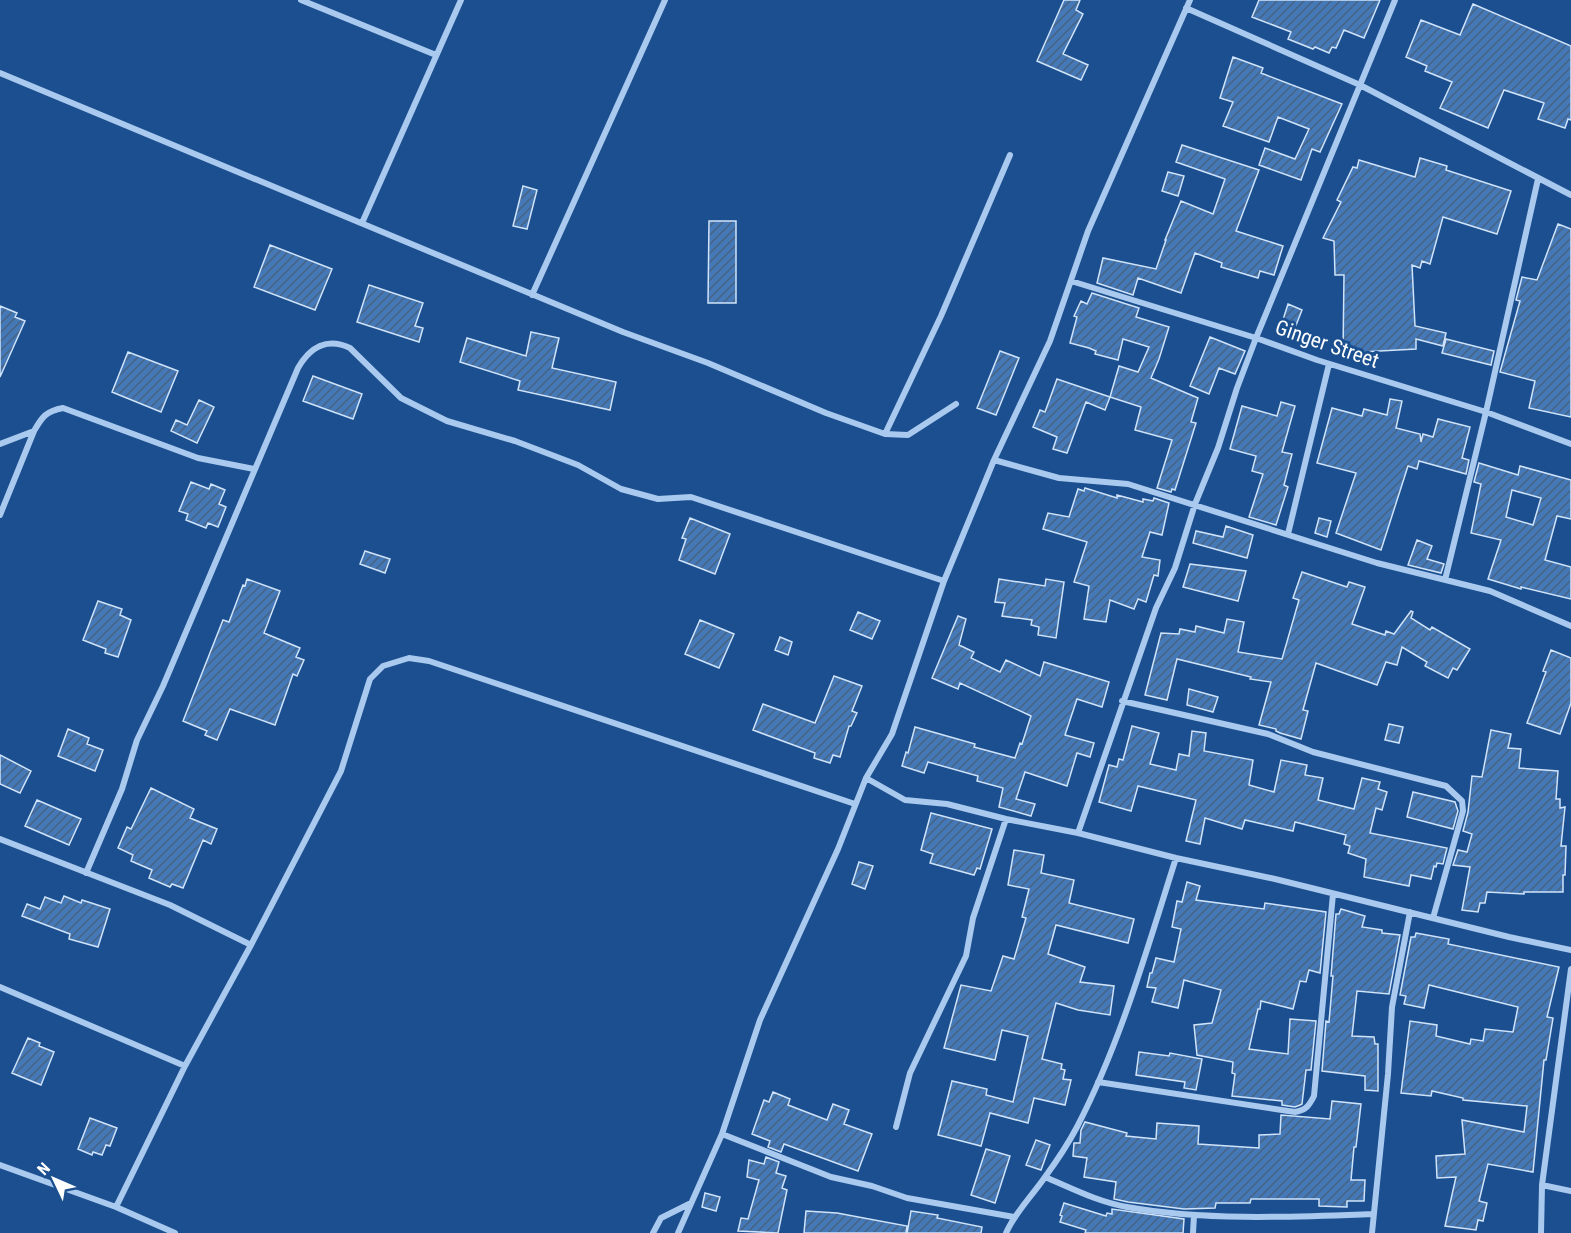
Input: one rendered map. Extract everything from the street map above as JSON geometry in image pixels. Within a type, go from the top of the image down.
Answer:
[{"type":"street","points":[[301,0],[436,55]]},
{"type":"street","points":[[362,223],[461,0]]},
{"type":"street","points":[[532,295],[665,0]]},
{"type":"street","points":[[678,1233],[722,1134],[760,1020],[838,849],[866,778],[892,734],[944,581],[994,460],[1050,341],[1088,231],[1190,0]]},
{"type":"street","points":[[1078,833],[1122,701],[1156,608],[1174,568],[1256,338],[1395,0]]},
{"type":"street","points":[[1186,8],[1360,85],[1571,195]]},
{"type":"street","points":[[0,74],[532,295],[885,435],[908,435],[956,404]]},
{"type":"street","points":[[885,435],[941,316],[1010,155]]},
{"type":"street","points":[[1445,580],[1486,412],[1538,179]]},
{"type":"street","name":"Ginger Street","points":[[1071,281],[1486,412],[1571,444]]},
{"type":"street","points":[[86,873],[122,789],[137,740],[163,686],[254,469],[303,358],[315,346],[329,343],[341,344],[350,348],[407,403],[447,421],[515,441],[578,465],[621,489],[658,499],[691,497],[944,581]]},
{"type":"street","points":[[1288,534],[1329,364]]},
{"type":"street","points":[[0,515],[43,414],[63,408],[198,458],[254,469]]},
{"type":"street","points":[[0,444],[34,431]]},
{"type":"street","points":[[994,460],[1059,478],[1128,484],[1377,563],[1505,597],[1571,626]]},
{"type":"street","points":[[116,1207],[185,1066],[341,771],[370,679],[383,666],[410,658],[429,661],[855,804]]},
{"type":"street","points":[[1122,701],[1268,734],[1313,752],[1446,786],[1462,801],[1463,811],[1433,918]]},
{"type":"street","points":[[866,778],[905,800],[947,804],[1006,819],[1078,833],[1571,950]]},
{"type":"street","points":[[896,1127],[910,1073],[966,956],[973,918],[1006,819]]},
{"type":"street","points":[[0,839],[170,905],[251,945]]},
{"type":"street","points":[[1006,1233],[1014,1217],[1045,1177],[1076,1128],[1098,1082],[1129,1002],[1176,858]]},
{"type":"street","points":[[1098,1082],[1295,1112],[1310,1106],[1314,1096],[1333,894]]},
{"type":"street","points":[[1372,1233],[1372,1214],[1388,1074],[1392,1007],[1410,912]]},
{"type":"street","points":[[1540,1233],[1542,1185],[1571,969]]},
{"type":"street","points":[[0,987],[185,1066]]},
{"type":"street","points":[[722,1134],[831,1177],[872,1186],[907,1198],[1014,1217]]},
{"type":"street","points":[[0,1165],[116,1207],[175,1233]]},
{"type":"street","points":[[1045,1177],[1095,1198],[1125,1207],[1194,1215],[1372,1214]]},
{"type":"street","points":[[1542,1185],[1571,1191]]},
{"type":"street","points":[[653,1233],[661,1218],[692,1203]]},
{"type":"street","points":[[1193,1233],[1194,1215]]},
{"type":"building","points":[[1064,0],[1080,0],[1076,10],[1083,14],[1063,54],[1088,65],[1081,80],[1037,61]]},
{"type":"building","points":[[1259,0],[1380,0],[1364,38],[1344,30],[1336,48],[1332,47],[1329,53],[1288,39],[1291,32],[1252,17]]},
{"type":"building","points":[[1473,4],[1571,46],[1571,120],[1568,119],[1565,128],[1538,119],[1544,103],[1504,90],[1488,128],[1440,108],[1452,82],[1425,71],[1427,66],[1406,57],[1421,20],[1460,35]]},
{"type":"building","points":[[1233,57],[1263,68],[1261,73],[1342,104],[1320,152],[1312,149],[1301,180],[1259,165],[1265,148],[1295,159],[1309,129],[1278,117],[1269,142],[1223,126],[1233,102],[1220,98]]},
{"type":"building","points":[[1182,145],[1259,170],[1236,231],[1283,246],[1274,275],[1260,271],[1258,278],[1221,267],[1222,263],[1195,253],[1181,293],[1138,278],[1133,295],[1097,283],[1103,258],[1156,269],[1181,201],[1213,214],[1225,179],[1176,162]]},
{"type":"building","points":[[1420,158],[1447,166],[1446,170],[1511,191],[1497,234],[1443,217],[1430,264],[1422,261],[1420,268],[1412,265],[1415,326],[1446,333],[1443,346],[1416,339],[1416,349],[1343,353],[1344,275],[1335,275],[1334,241],[1323,238],[1341,202],[1337,200],[1353,167],[1357,168],[1359,160],[1415,177]]},
{"type":"building","points":[[1168,172],[1184,176],[1178,196],[1162,191]]},
{"type":"building","points":[[523,186],[537,190],[527,229],[513,226]]},
{"type":"building","points":[[709,221],[736,221],[736,303],[708,303]]},
{"type":"building","points":[[1558,224],[1571,229],[1571,417],[1529,408],[1535,381],[1500,372],[1520,301],[1516,300],[1522,277],[1537,280]]},
{"type":"building","points":[[270,245],[332,269],[315,310],[254,287]]},
{"type":"building","points":[[369,285],[423,303],[415,326],[423,328],[419,342],[357,322]]},
{"type":"building","points":[[1092,293],[1139,308],[1136,317],[1169,327],[1151,378],[1198,398],[1191,422],[1196,423],[1175,490],[1172,489],[1171,492],[1157,488],[1172,440],[1135,430],[1141,407],[1110,397],[1119,366],[1138,372],[1149,347],[1123,339],[1118,360],[1095,354],[1096,351],[1070,343],[1077,317],[1074,316],[1081,301],[1087,304]]},
{"type":"building","points":[[1288,304],[1302,310],[1291,338],[1280,334]]},
{"type":"building","points":[[0,306],[17,313],[15,317],[25,321],[0,377]]},
{"type":"building","points":[[531,332],[559,338],[552,368],[616,382],[610,410],[518,390],[520,381],[460,362],[467,338],[526,356]]},
{"type":"building","points":[[1210,337],[1245,351],[1235,374],[1219,368],[1209,394],[1190,386]]},
{"type":"building","points":[[1446,339],[1494,351],[1491,365],[1442,353]]},
{"type":"building","points":[[1000,351],[1019,358],[996,415],[977,408]]},
{"type":"building","points":[[128,352],[178,371],[161,412],[112,392]]},
{"type":"building","points":[[313,376],[362,394],[353,419],[303,401]]},
{"type":"building","points":[[1057,379],[1110,397],[1105,410],[1086,402],[1067,453],[1053,449],[1057,437],[1033,427],[1040,410],[1045,412]]},
{"type":"building","points":[[1390,399],[1402,401],[1396,428],[1420,434],[1421,442],[1423,434],[1433,437],[1438,419],[1470,427],[1462,458],[1469,460],[1466,474],[1419,461],[1417,469],[1408,466],[1381,550],[1336,533],[1356,473],[1317,463],[1332,408],[1362,416],[1364,409],[1387,415]]},
{"type":"building","points":[[199,400],[214,407],[197,443],[171,431],[176,420],[187,425]]},
{"type":"building","points":[[1281,402],[1295,406],[1282,452],[1292,454],[1284,485],[1288,487],[1276,525],[1249,517],[1263,474],[1252,471],[1256,456],[1230,449],[1242,406],[1277,416]]},
{"type":"building","points":[[1479,463],[1518,475],[1520,466],[1571,480],[1571,519],[1557,516],[1545,560],[1571,567],[1571,599],[1521,587],[1521,589],[1488,579],[1501,540],[1471,533],[1481,484],[1474,482]],"holes":[[[1512,490],[1541,498],[1533,525],[1506,517]]]},
{"type":"building","points":[[191,482],[209,489],[211,484],[225,490],[219,504],[226,507],[218,527],[208,523],[206,528],[186,520],[188,514],[179,511]]},
{"type":"building","points":[[1085,488],[1117,498],[1117,495],[1143,502],[1143,499],[1153,501],[1154,498],[1169,503],[1162,535],[1150,532],[1142,557],[1160,560],[1158,576],[1154,575],[1146,602],[1138,599],[1134,609],[1110,600],[1106,622],[1084,619],[1089,586],[1074,582],[1087,542],[1043,529],[1048,513],[1069,517],[1078,489],[1084,491]]},
{"type":"building","points":[[690,518],[730,534],[715,574],[679,560],[686,539],[682,538]]},
{"type":"building","points":[[1319,518],[1331,521],[1327,537],[1315,533]]},
{"type":"building","points":[[1226,526],[1253,535],[1247,558],[1193,543],[1196,531],[1223,537]]},
{"type":"building","points":[[1417,540],[1432,546],[1427,559],[1444,564],[1441,573],[1408,565]]},
{"type":"building","points":[[365,551],[390,559],[385,573],[360,564]]},
{"type":"building","points":[[1190,564],[1246,571],[1238,601],[1183,587]]},
{"type":"building","points":[[1302,572],[1347,587],[1349,582],[1365,587],[1352,624],[1385,635],[1386,631],[1394,634],[1411,611],[1413,612],[1411,618],[1430,630],[1432,627],[1470,649],[1457,670],[1453,668],[1448,678],[1425,666],[1427,662],[1402,647],[1397,665],[1386,662],[1377,685],[1316,663],[1303,710],[1308,711],[1301,739],[1259,725],[1271,682],[1250,679],[1251,677],[1177,659],[1167,700],[1145,695],[1161,633],[1179,634],[1180,629],[1195,632],[1196,626],[1224,633],[1227,619],[1244,622],[1238,652],[1282,659],[1299,600],[1293,598]]},
{"type":"building","points":[[247,579],[280,591],[264,633],[300,648],[296,657],[304,660],[297,676],[293,674],[275,725],[230,709],[217,740],[205,735],[207,731],[183,721],[223,620],[229,622]]},
{"type":"building","points":[[999,579],[1045,586],[1046,579],[1064,582],[1056,638],[1038,635],[1039,627],[1031,625],[1032,620],[1002,616],[1005,603],[995,602]]},
{"type":"building","points":[[98,601],[122,609],[120,615],[131,620],[118,657],[105,653],[106,649],[83,640]]},
{"type":"building","points":[[858,612],[880,621],[872,639],[850,630]]},
{"type":"building","points":[[958,616],[966,619],[959,645],[974,652],[971,658],[1000,672],[1006,660],[1040,676],[1044,662],[1109,682],[1102,707],[1077,699],[1065,735],[1094,743],[1090,757],[1077,753],[1067,786],[1025,772],[1016,799],[1035,804],[1031,816],[999,807],[1003,788],[977,781],[978,776],[928,762],[924,773],[902,766],[915,727],[1015,758],[1020,743],[1022,744],[1031,716],[960,683],[958,689],[932,678]]},
{"type":"building","points":[[700,620],[734,634],[719,668],[685,654]]},
{"type":"building","points":[[780,637],[792,642],[788,655],[775,650]]},
{"type":"building","points":[[1551,650],[1571,658],[1571,703],[1560,734],[1527,723],[1546,672],[1543,671]]},
{"type":"building","points":[[834,676],[862,686],[852,711],[857,713],[849,726],[840,757],[833,755],[830,763],[814,758],[815,753],[753,730],[763,704],[815,723]]},
{"type":"building","points":[[1189,689],[1218,697],[1213,712],[1187,705]]},
{"type":"building","points":[[1389,724],[1403,727],[1399,743],[1385,740]]},
{"type":"building","points":[[1132,726],[1159,733],[1150,764],[1176,770],[1179,754],[1189,756],[1192,731],[1206,733],[1204,751],[1253,760],[1249,785],[1274,792],[1281,760],[1307,765],[1305,775],[1323,778],[1318,800],[1354,809],[1362,778],[1380,782],[1378,789],[1387,792],[1382,810],[1376,808],[1370,833],[1447,848],[1443,864],[1437,863],[1436,867],[1434,866],[1431,879],[1411,875],[1409,886],[1364,877],[1366,859],[1348,853],[1350,846],[1344,844],[1346,835],[1295,822],[1293,831],[1245,820],[1242,829],[1205,818],[1200,844],[1186,841],[1196,800],[1138,786],[1131,811],[1099,802],[1109,765],[1117,767],[1119,759],[1123,760]]},
{"type":"building","points":[[68,729],[89,738],[87,744],[103,750],[95,771],[58,756]]},
{"type":"building","points":[[1491,730],[1511,734],[1508,748],[1521,749],[1519,768],[1558,771],[1556,799],[1560,799],[1560,808],[1565,807],[1561,846],[1566,846],[1565,875],[1563,875],[1563,892],[1524,892],[1524,894],[1487,892],[1485,903],[1480,903],[1478,912],[1462,910],[1470,867],[1453,865],[1458,850],[1467,852],[1472,834],[1463,831],[1468,812],[1472,776],[1482,777]]},
{"type":"building","points":[[0,755],[31,771],[20,793],[0,784]]},
{"type":"building","points":[[151,788],[194,809],[190,818],[217,829],[211,844],[203,840],[183,888],[172,884],[170,887],[149,878],[152,870],[131,861],[133,855],[118,848],[127,827],[131,829]]},
{"type":"building","points":[[1413,792],[1455,802],[1458,811],[1453,829],[1407,817]]},
{"type":"building","points":[[37,800],[81,819],[69,845],[25,826]]},
{"type":"building","points":[[931,813],[992,829],[980,869],[977,868],[974,875],[930,863],[933,854],[921,850]]},
{"type":"building","points":[[1014,850],[1044,855],[1041,873],[1074,880],[1069,903],[1134,919],[1128,943],[1056,925],[1048,954],[1085,967],[1080,982],[1114,986],[1110,1015],[1078,1010],[1056,1003],[1042,1059],[1062,1064],[1061,1069],[1065,1070],[1063,1079],[1071,1080],[1065,1105],[1034,1098],[1028,1123],[990,1113],[981,1146],[938,1135],[952,1081],[987,1089],[986,1095],[1013,1102],[1028,1036],[1002,1030],[995,1060],[944,1048],[961,985],[991,991],[1003,956],[1014,959],[1026,918],[1022,917],[1029,889],[1008,885]]},
{"type":"building","points":[[859,862],[873,866],[865,889],[852,884]]},
{"type":"building","points":[[1187,882],[1200,886],[1196,900],[1264,909],[1265,903],[1326,912],[1320,973],[1309,970],[1306,982],[1300,981],[1293,1009],[1261,1001],[1249,1049],[1288,1054],[1290,1019],[1316,1021],[1311,1070],[1306,1070],[1302,1104],[1295,1107],[1282,1105],[1282,1101],[1232,1096],[1235,1074],[1232,1073],[1233,1062],[1197,1055],[1194,1025],[1212,1023],[1221,990],[1184,980],[1178,1008],[1152,1002],[1156,988],[1147,987],[1150,973],[1152,973],[1156,958],[1174,962],[1181,929],[1172,927],[1177,901],[1182,902]]},
{"type":"building","points":[[64,896],[81,903],[82,900],[110,909],[98,947],[69,939],[70,934],[22,916],[27,904],[40,909],[45,897],[61,903]]},
{"type":"building","points":[[1341,909],[1365,916],[1362,927],[1400,935],[1389,994],[1357,991],[1352,1036],[1374,1037],[1375,1044],[1378,1044],[1378,1091],[1365,1090],[1365,1076],[1322,1071],[1326,1021],[1329,1022],[1336,914],[1339,914]]},
{"type":"building","points":[[1416,933],[1449,939],[1448,944],[1559,967],[1547,1017],[1553,1018],[1546,1060],[1544,1060],[1533,1172],[1488,1164],[1479,1201],[1487,1203],[1483,1221],[1478,1220],[1476,1230],[1445,1226],[1456,1177],[1437,1178],[1436,1156],[1465,1154],[1462,1120],[1524,1132],[1527,1106],[1463,1100],[1463,1098],[1432,1091],[1431,1096],[1401,1093],[1410,1021],[1437,1025],[1436,1036],[1470,1044],[1471,1039],[1483,1041],[1485,1029],[1513,1032],[1518,1007],[1429,985],[1424,1008],[1404,1004],[1406,996],[1400,995],[1411,937],[1415,937]]},
{"type":"building","points":[[28,1038],[40,1043],[39,1046],[54,1052],[41,1085],[12,1073]]},
{"type":"building","points":[[1139,1052],[1169,1056],[1170,1053],[1202,1059],[1196,1090],[1184,1088],[1185,1082],[1136,1075]]},
{"type":"building","points":[[773,1092],[790,1099],[788,1105],[827,1120],[833,1104],[849,1110],[844,1124],[872,1134],[858,1171],[784,1144],[781,1152],[768,1147],[770,1141],[752,1134],[764,1100],[769,1102]]},
{"type":"building","points":[[1332,1101],[1361,1104],[1351,1180],[1365,1180],[1364,1201],[1347,1201],[1347,1207],[1319,1206],[1319,1199],[1251,1199],[1250,1203],[1216,1203],[1215,1208],[1184,1209],[1128,1202],[1114,1199],[1116,1182],[1084,1177],[1087,1158],[1073,1156],[1074,1143],[1080,1143],[1081,1130],[1085,1122],[1127,1133],[1126,1136],[1156,1139],[1157,1123],[1199,1126],[1198,1144],[1259,1148],[1259,1135],[1280,1134],[1281,1115],[1330,1119]]},
{"type":"building","points":[[90,1118],[117,1128],[110,1146],[106,1145],[102,1155],[93,1152],[92,1155],[78,1149]]},
{"type":"building","points":[[1036,1140],[1050,1145],[1041,1170],[1026,1165]]},
{"type":"building","points":[[986,1149],[1010,1156],[995,1203],[971,1195]]},
{"type":"building","points":[[766,1157],[779,1162],[776,1173],[786,1176],[782,1188],[787,1190],[778,1233],[738,1231],[741,1218],[748,1219],[759,1180],[747,1177],[749,1160],[764,1164]]},
{"type":"building","points":[[705,1193],[720,1197],[716,1211],[702,1207]]},
{"type":"building","points":[[1064,1203],[1106,1216],[1107,1213],[1112,1214],[1112,1209],[1184,1219],[1183,1233],[1085,1233],[1086,1230],[1060,1222]]},
{"type":"building","points":[[806,1211],[837,1213],[907,1226],[906,1233],[804,1233]]},
{"type":"building","points":[[911,1211],[938,1215],[937,1218],[982,1227],[981,1233],[907,1233]]}]
